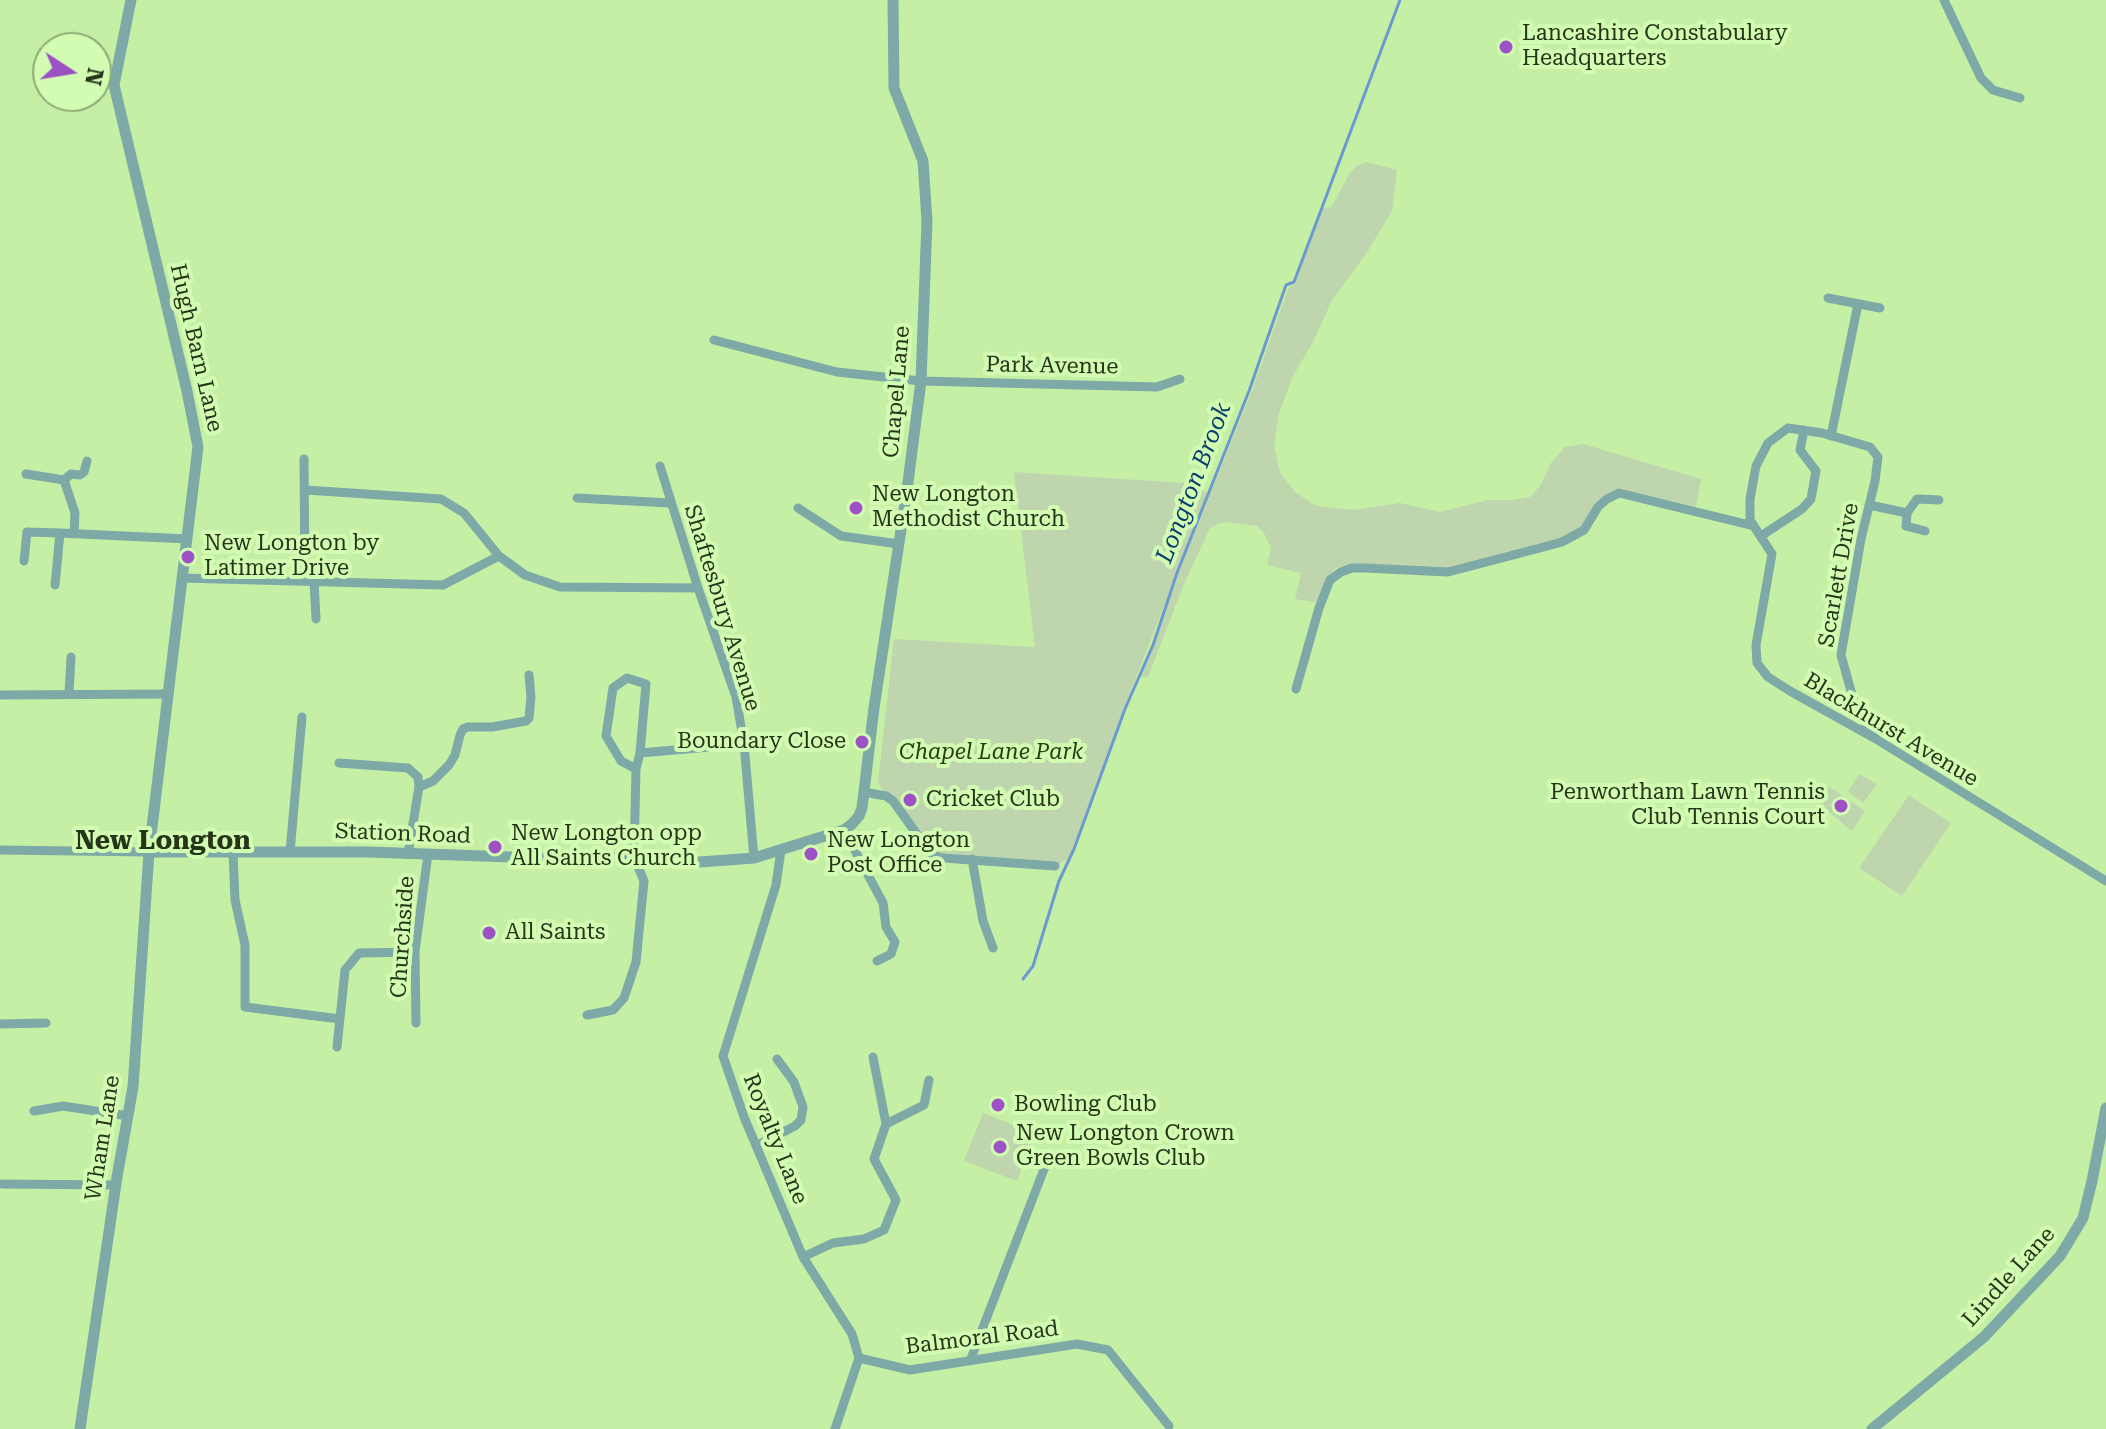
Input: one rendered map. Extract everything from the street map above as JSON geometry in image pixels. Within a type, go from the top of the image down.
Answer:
[{"type":"street","name":"Hugh Barn Lane","points":[[131,0],[114,85],[198,447],[149,852]]},
{"type":"street","name":"Chapel Lane","points":[[844,830],[859,816],[864,792],[921,381],[927,221],[923,161],[894,88],[893,0]]},
{"type":"street","points":[[1944,0],[1981,78],[1993,90],[2020,98]]},
{"type":"street","points":[[1828,298],[1880,308]]},
{"type":"street","points":[[1804,430],[1800,450],[1816,471],[1811,499],[1802,509],[1761,536],[1750,520],[1756,466],[1768,443],[1788,428],[1804,430],[1831,436],[1858,304]]},
{"type":"street","name":"Park Avenue","points":[[714,340],[837,372],[921,381],[1157,387],[1180,379]]},
{"type":"street","name":"Scarlett Drive","points":[[1831,436],[1870,447],[1878,457],[1841,655],[1856,709],[1876,739]]},
{"type":"street","points":[[304,459],[309,580],[316,619]]},
{"type":"street","points":[[26,474],[80,475],[87,461]]},
{"type":"street","name":"Shaftesbury Avenue","points":[[660,466],[736,697],[744,744],[754,858]]},
{"type":"street","points":[[65,475],[75,513],[74,534]]},
{"type":"street","points":[[306,490],[441,499],[464,513],[499,556],[525,575],[560,587],[698,588]]},
{"type":"street","points":[[1296,689],[1330,580],[1352,568],[1448,572],[1562,542],[1584,530],[1598,507],[1619,493],[1754,526]]},
{"type":"street","points":[[577,498],[670,503]]},
{"type":"street","points":[[1925,531],[1906,526],[1907,513],[1917,499],[1939,500]]},
{"type":"street","points":[[1869,505],[1907,513]]},
{"type":"street","points":[[798,508],[841,536],[899,544]]},
{"type":"street","points":[[24,561],[27,532],[187,539]]},
{"type":"street","points":[[55,533],[55,585]]},
{"type":"street","name":"Blackhurst Avenue","points":[[1761,536],[1772,554],[1756,645],[1757,663],[1768,677],[1876,739],[2106,881]]},
{"type":"street","points":[[182,578],[443,585],[499,556]]},
{"type":"street","points":[[69,694],[71,657]]},
{"type":"street","points":[[419,787],[433,781],[449,765],[463,729],[492,727],[529,718],[529,675]]},
{"type":"street","points":[[587,1015],[613,1010],[624,998],[636,962],[644,881],[634,857],[636,769],[646,684],[627,678],[613,688],[606,736],[621,761],[636,769]]},
{"type":"street","points":[[0,695],[168,694]]},
{"type":"street","points":[[290,852],[302,717]]},
{"type":"street","points":[[640,753],[744,744]]},
{"type":"street","points":[[339,763],[408,768],[418,777],[408,854]]},
{"type":"street","points":[[864,792],[886,796],[893,801],[932,855],[1055,866]]},
{"type":"street","points":[[844,830],[883,903],[886,927],[895,942],[891,954],[877,961]]},
{"type":"street","name":"Station Road","points":[[149,852],[428,854],[567,859],[634,857],[700,862],[754,858],[844,830]]},
{"type":"street","points":[[0,850],[149,852]]},
{"type":"street","name":"Royalty Lane","points":[[781,850],[776,885],[723,1056],[744,1117],[803,1257],[852,1334],[859,1358]]},
{"type":"street","name":"Wham Lane","points":[[80,1429],[133,1087],[149,852]]},
{"type":"street","points":[[233,853],[235,900],[245,945],[245,1007],[340,1019]]},
{"type":"street","name":"Churchside","points":[[416,1023],[415,952],[428,854]]},
{"type":"street","points":[[972,859],[983,921],[993,948]]},
{"type":"street","points":[[337,1047],[345,970],[359,953],[415,952]]},
{"type":"street","points":[[0,1024],[46,1023]]},
{"type":"street","points":[[803,1257],[833,1243],[864,1239],[884,1230],[896,1200],[874,1159],[886,1124],[873,1057]]},
{"type":"street","points":[[756,1146],[801,1120],[803,1107],[794,1082],[777,1059]]},
{"type":"street","points":[[886,1124],[924,1105],[929,1080]]},
{"type":"street","points":[[34,1111],[63,1106],[128,1116]]},
{"type":"street","name":"Lindle Lane","points":[[1872,1429],[1984,1337],[2060,1256],[2083,1218],[2106,1108]]},
{"type":"street","points":[[970,1361],[1046,1164]]},
{"type":"street","points":[[2,1184],[116,1185]]},
{"type":"street","name":"Balmoral Road","points":[[859,1358],[910,1370],[1077,1344],[1108,1350],[1169,1426]]},
{"type":"street","points":[[835,1429],[859,1358]]},
{"type":"green space","points":[[1367,162],[1397,170],[1392,211],[1366,254],[1332,300],[1293,376],[1279,413],[1274,447],[1280,472],[1295,492],[1316,506],[1354,510],[1400,503],[1440,512],[1488,500],[1530,497],[1565,447],[1583,444],[1701,479],[1696,507],[1622,490],[1584,525],[1564,538],[1448,569],[1347,565],[1334,569],[1317,601],[1313,602],[1295,599],[1301,573],[1267,565],[1271,548],[1257,526],[1226,522],[1218,524],[1210,528],[1184,584],[1148,677],[1141,677],[1288,289],[1296,282],[1322,208],[1331,207],[1349,174],[1356,166]]},
{"type":"green space","name":"Chapel Lane Park","points":[[1014,472],[1184,483],[1208,493],[1069,858],[1055,866],[936,857],[878,783],[894,639],[1035,647]]},
{"type":"green space","points":[[1859,774],[1877,784],[1863,803],[1848,792]]},
{"type":"green space","name":"Penwortham Lawn Tennis Club Tennis Court","points":[[1828,786],[1865,811],[1852,831],[1817,802]]},
{"type":"green space","points":[[1909,795],[1951,823],[1902,896],[1859,868]]},
{"type":"green space","name":"New Longton Crown Green Bowls Club","points":[[983,1113],[1035,1134],[1017,1181],[964,1161]]},
{"type":"waterway","name":"Longton Brook","points":[[1023,979],[1033,966],[1059,881],[1153,645],[1177,573],[1249,391],[1286,285],[1294,282],[1400,0]]},
{"type":"place","name":"Lancashire Constabulary Headquarters","points":[[1506,47]]},
{"type":"place","name":"New Longton Methodist Church","points":[[856,508]]},
{"type":"place","name":"New Longton by Latimer Drive","points":[[188,557]]},
{"type":"place","name":"Boundary Close","points":[[862,742]]},
{"type":"place","name":"Cricket Club","points":[[910,800]]},
{"type":"place","name":"Penwortham Lawn Tennis Club Tennis Court","points":[[1841,806]]},
{"type":"place","name":"New Longton opp All Saints Church","points":[[495,847]]},
{"type":"place","name":"New Longton Post Office","points":[[811,854]]},
{"type":"place","name":"All Saints","points":[[489,933]]},
{"type":"place","name":"Bowling Club","points":[[998,1105]]},
{"type":"place","name":"New Longton Crown Green Bowls Club","points":[[1000,1147]]},
{"type":"district","name":"New Longton","points":[[163,841]]}]
